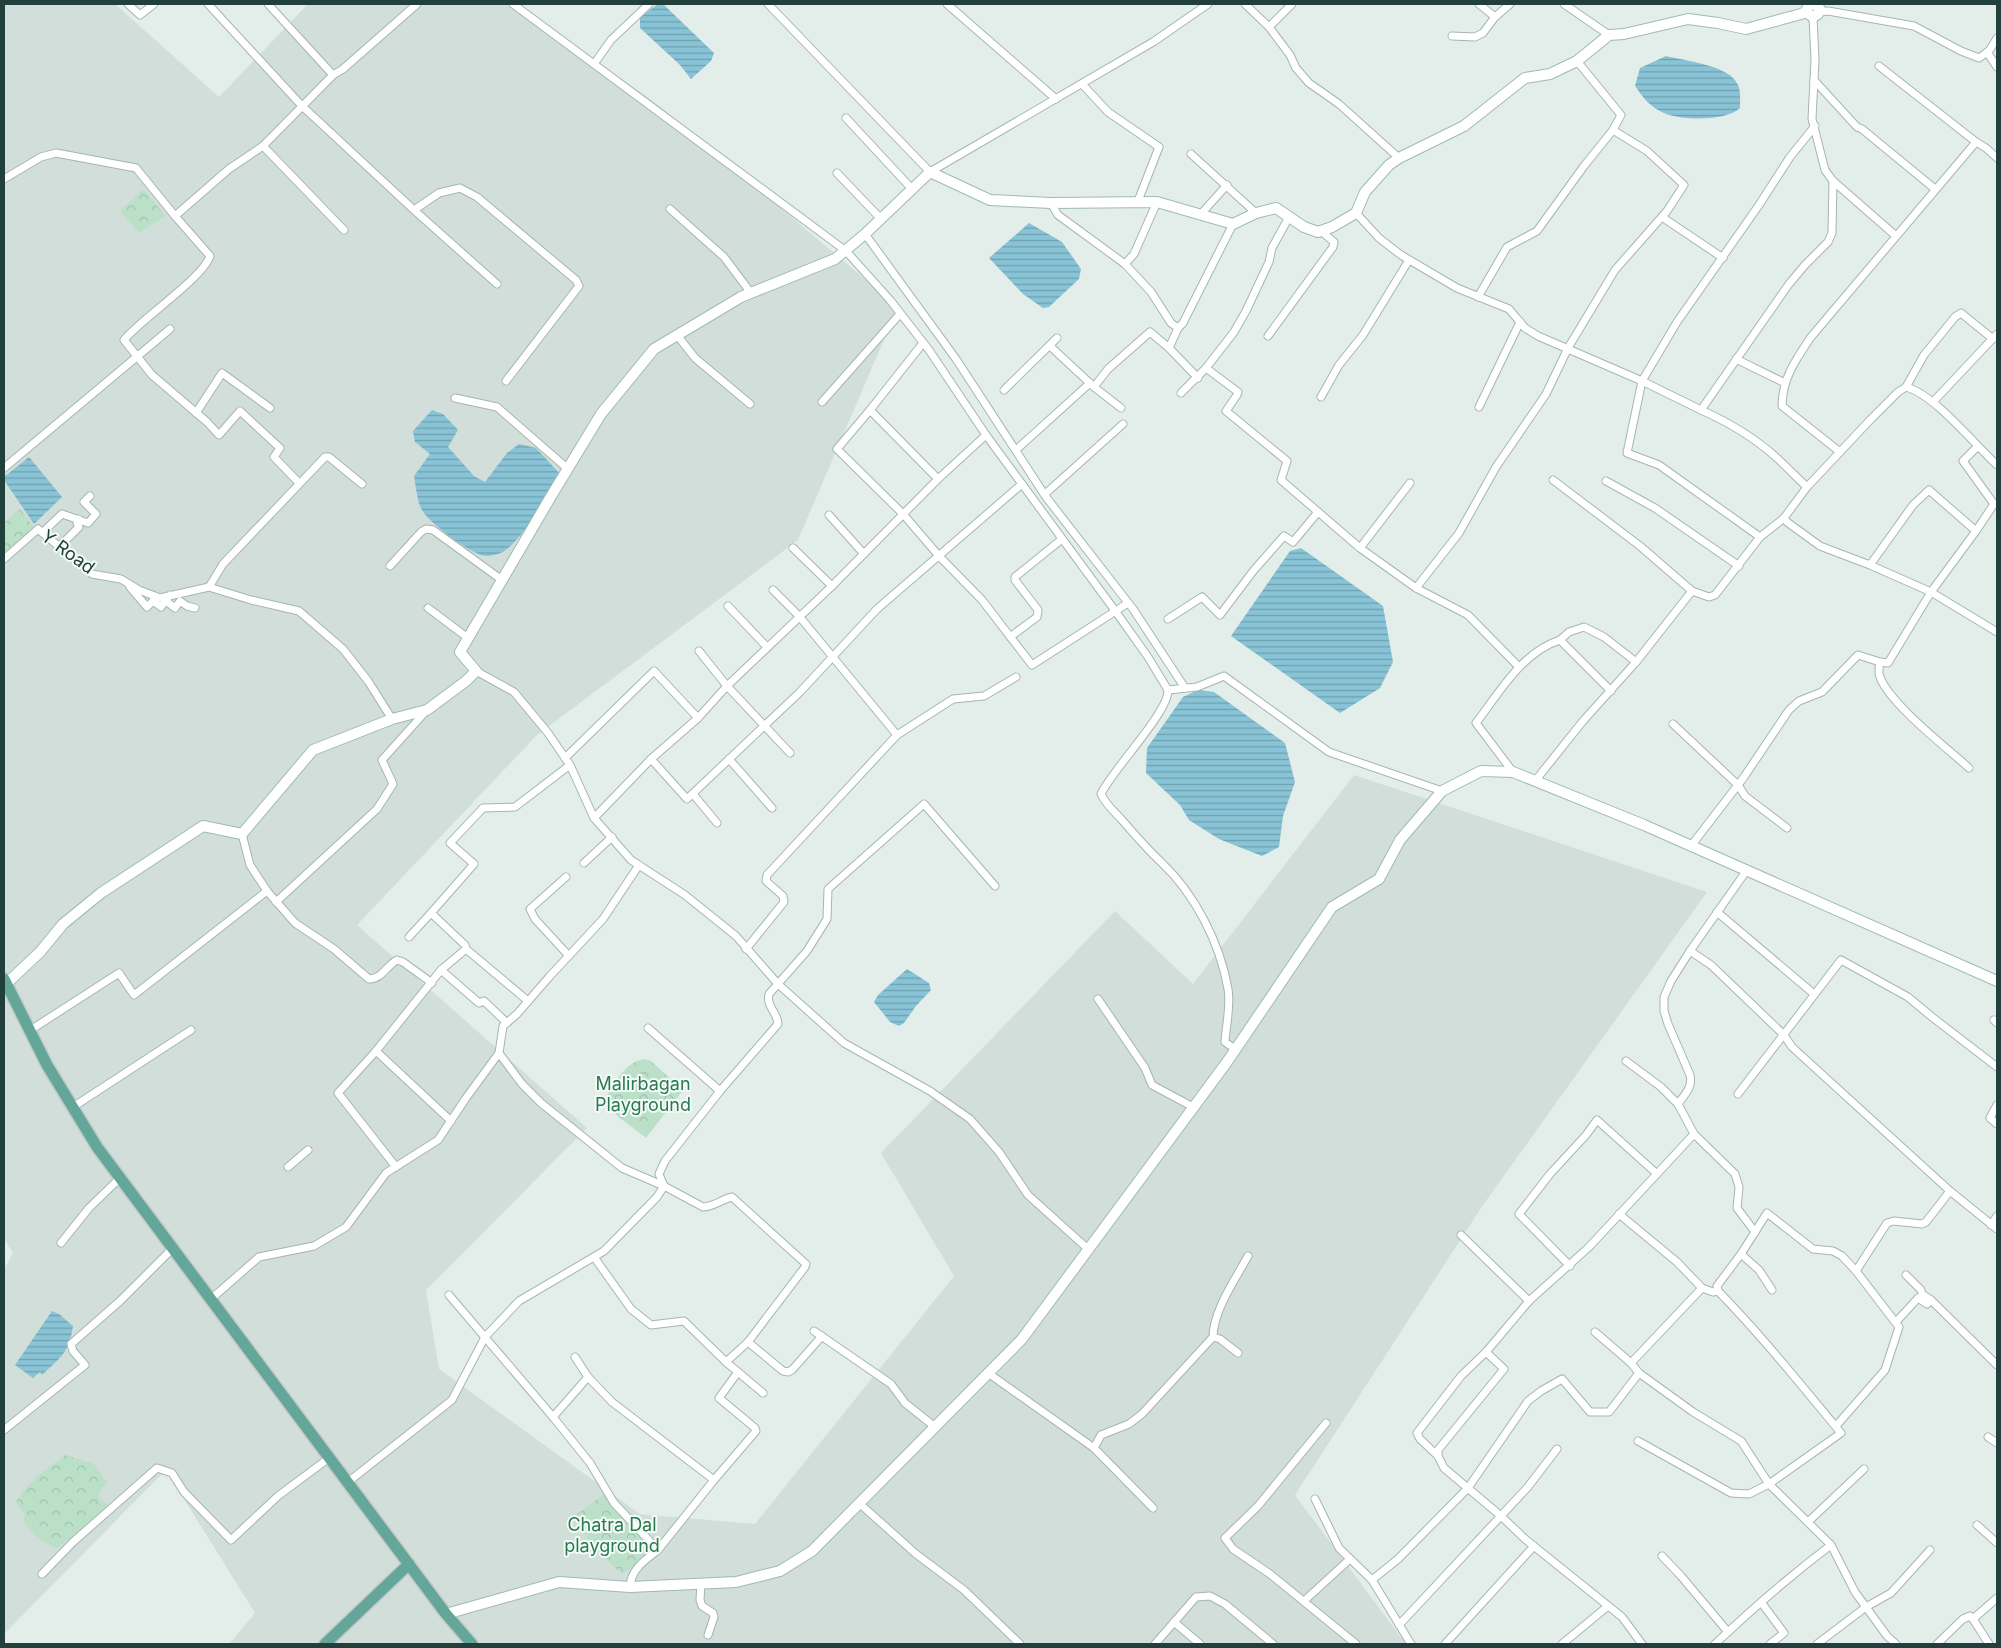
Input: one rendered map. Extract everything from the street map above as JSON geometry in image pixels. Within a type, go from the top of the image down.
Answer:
[{"type":"main road","points":[[4,983],[29,1031],[97,1147],[446,1614],[472,1644]]},
{"type":"main road","points":[[325,1644],[409,1564]]},
{"type":"street","points":[[128,4],[140,16],[154,4]]},
{"type":"street","points":[[208,4],[302,106],[497,284]]},
{"type":"street","points":[[268,4],[333,75]]},
{"type":"street","points":[[175,216],[229,169],[262,146],[333,75],[344,69],[417,4]]},
{"type":"street","points":[[513,4],[846,251],[923,343],[986,435],[1148,657],[1168,690],[1168,696],[1136,746],[1101,794],[1105,803],[1121,818],[1144,846],[1175,875],[1202,917],[1220,959],[1228,990],[1225,1042],[1235,1050]]},
{"type":"street","points":[[594,64],[611,40],[649,4]]},
{"type":"street","points":[[768,4],[930,172],[990,200],[1051,203],[1157,202],[1234,224]]},
{"type":"street","points":[[947,4],[1056,99]]},
{"type":"street","points":[[1088,1250],[1028,1195],[999,1152],[970,1119],[930,1090],[844,1043],[778,984],[736,936],[685,895],[631,860],[594,818],[568,762],[548,733],[514,692],[476,670],[460,652],[602,414],[654,348],[752,293],[835,259],[865,234],[930,172],[1153,42],[1208,4]]},
{"type":"street","points":[[1245,4],[1269,27],[1290,55],[1296,68],[1309,83],[1339,104],[1399,158]]},
{"type":"street","points":[[1269,27],[1292,4]]},
{"type":"street","points":[[1479,4],[1495,17]]},
{"type":"street","points":[[1452,36],[1475,37],[1483,33],[1495,17],[1510,4]]},
{"type":"street","points":[[1564,4],[1609,35]]},
{"type":"street","points":[[1813,10],[1814,80],[1812,119],[1825,170],[1833,181],[1896,236]]},
{"type":"street","points":[[1169,348],[1234,224],[1256,213],[1276,208],[1304,227],[1318,232],[1332,227],[1356,213],[1365,192],[1389,165],[1399,158],[1464,126],[1525,78],[1550,74],[1577,61],[1609,35],[1624,34],[1688,19],[1718,22],[1746,29],[1813,10],[1914,26],[1979,58],[1987,52],[1997,38]]},
{"type":"street","points":[[1987,52],[1997,67]]},
{"type":"street","points":[[1478,297],[1507,247],[1537,232],[1584,166],[1613,130],[1621,115],[1577,61]]},
{"type":"street","points":[[1879,66],[1997,158]]},
{"type":"street","points":[[1814,80],[1856,127],[1935,188]]},
{"type":"street","points":[[1082,84],[1108,112],[1159,147],[1138,201]]},
{"type":"street","points":[[846,118],[912,189]]},
{"type":"street","points":[[1760,537],[1659,465],[1627,453],[1642,380],[1678,322],[1723,258],[1790,156],[1815,126]]},
{"type":"street","points":[[1416,588],[1459,533],[1496,468],[1546,394],[1568,348],[1615,270],[1662,217],[1684,185],[1647,151],[1613,130]]},
{"type":"street","points":[[1840,452],[1782,406],[1782,392],[1794,361],[1810,337],[1976,142]]},
{"type":"street","points":[[262,146],[344,230]]},
{"type":"street","points":[[4,179],[41,157],[56,153],[136,168],[210,256],[209,261],[192,279],[134,328],[124,340],[152,375],[219,435],[240,411],[280,448],[274,457],[299,483]]},
{"type":"street","points":[[1191,154],[1256,213]]},
{"type":"street","points":[[837,173],[880,219]]},
{"type":"street","points":[[1701,410],[1789,284],[1828,242],[1832,233],[1833,181]]},
{"type":"street","points":[[1200,215],[1227,186]]},
{"type":"street","points":[[414,210],[439,193],[460,188],[477,197],[576,280],[579,286],[506,381]]},
{"type":"street","points":[[1125,264],[1134,254],[1157,202]]},
{"type":"street","points":[[1051,203],[1058,215],[1125,264],[1151,292],[1171,324],[1178,328]]},
{"type":"street","points":[[670,209],[724,257],[752,293]]},
{"type":"street","points":[[1356,213],[1379,238],[1409,260],[1457,288],[1509,309],[1525,328],[1538,336],[1642,380],[1722,419],[1776,458],[1808,487]]},
{"type":"street","points":[[1181,393],[1198,378],[1234,332],[1269,262],[1272,248],[1289,217]]},
{"type":"street","points":[[1662,217],[1723,258]]},
{"type":"street","points":[[1268,336],[1333,247],[1334,242],[1331,238],[1321,231]]},
{"type":"street","points":[[865,234],[956,359],[1045,494],[1128,603],[1185,688]]},
{"type":"street","points":[[1321,397],[1339,365],[1364,335],[1409,260]]},
{"type":"street","points":[[1553,480],[1640,546],[1692,591],[1709,597],[1715,596],[1760,537],[1784,518],[1808,487],[1840,452],[1898,392],[1906,387],[1924,355],[1961,313],[1995,337],[1933,402]]},
{"type":"street","points":[[822,402],[900,314]]},
{"type":"street","points":[[1479,406],[1520,322]]},
{"type":"street","points":[[4,468],[170,329]]},
{"type":"street","points":[[1016,450],[1150,332],[1169,348],[1198,378]]},
{"type":"street","points":[[677,335],[695,358],[750,404]]},
{"type":"street","points":[[1004,390],[1057,338]]},
{"type":"street","points":[[923,343],[837,449],[903,514],[939,556],[982,600],[1032,665],[1128,603]]},
{"type":"street","points":[[1050,346],[1092,385],[1121,408]]},
{"type":"street","points":[[1736,359],[1785,384]]},
{"type":"street","points":[[1206,368],[1238,392],[1226,411],[1287,461],[1280,480],[1360,548],[1416,588],[1468,615],[1519,667]]},
{"type":"street","points":[[196,413],[222,373],[270,408]]},
{"type":"street","points":[[1906,387],[1933,402],[1997,465]]},
{"type":"street","points":[[455,398],[497,407],[568,469]]},
{"type":"street","points":[[870,410],[938,479]]},
{"type":"street","points":[[1045,494],[1123,424]]},
{"type":"street","points":[[594,818],[652,759],[698,718],[727,686],[832,586],[938,479],[986,435]]},
{"type":"street","points":[[1691,846],[1738,785],[1789,710],[1798,701],[1822,692],[1858,655],[1880,662],[1888,662],[1931,592],[1994,504],[1963,461],[1977,447]]},
{"type":"street","points":[[209,587],[223,564],[320,460],[330,457],[362,484]]},
{"type":"street","points":[[1606,481],[1655,508],[1739,566]]},
{"type":"street","points":[[1360,548],[1410,483]]},
{"type":"street","points":[[652,759],[687,799],[800,692],[877,609],[1022,484]]},
{"type":"street","points":[[1870,565],[1913,506],[1929,490],[1976,531]]},
{"type":"street","points":[[42,532],[62,514],[88,523],[96,514],[84,502],[90,496]]},
{"type":"street","points":[[1168,620],[1202,597],[1220,615],[1254,570],[1284,536],[1292,542],[1318,512]]},
{"type":"street","points":[[829,514],[864,554]]},
{"type":"street","points":[[1784,518],[1820,546],[1870,565],[1931,592],[1997,632]]},
{"type":"street","points":[[60,546],[79,527],[78,519]]},
{"type":"street","name":"Y Road","points":[[4,559],[38,528],[92,574],[121,580],[139,590],[160,598],[168,598]]},
{"type":"street","points":[[390,566],[426,529],[433,530],[502,580]]},
{"type":"street","points":[[1010,637],[1036,617],[1038,613],[1038,610],[1015,580],[1015,577],[1062,538]]},
{"type":"street","points":[[793,548],[832,586]]},
{"type":"street","points":[[127,583],[147,607],[153,601],[161,607],[168,598],[209,587],[251,600],[299,611],[343,649],[368,680],[392,718]]},
{"type":"street","points":[[773,590],[800,616],[897,735]]},
{"type":"street","points":[[1535,781],[1583,721],[1636,662],[1692,591]]},
{"type":"street","points":[[168,598],[175,608],[180,601],[187,606],[195,608]]},
{"type":"street","points":[[728,606],[767,647]]},
{"type":"street","points":[[428,608],[468,638]]},
{"type":"street","points":[[1513,772],[1476,723],[1519,667],[1543,647],[1560,640],[1569,632],[1584,627],[1604,637],[1636,662]]},
{"type":"street","points":[[1560,640],[1610,691]]},
{"type":"street","points":[[699,651],[727,686],[790,753]]},
{"type":"street","points":[[1880,662],[1878,675],[1883,685],[1901,706],[1969,768]]},
{"type":"street","points":[[276,902],[377,809],[393,784],[382,760],[427,710],[466,681],[476,670]]},
{"type":"street","points":[[409,937],[474,864],[450,843],[482,808],[515,807],[568,762],[654,671],[698,718]]},
{"type":"street","points":[[1168,690],[1196,687],[1224,676],[1329,752],[1442,792]]},
{"type":"street","points":[[746,949],[784,902],[783,896],[766,881],[767,876],[897,735],[952,699],[984,696],[1016,678]]},
{"type":"street","points":[[242,834],[313,750],[392,718],[427,710]]},
{"type":"street","points":[[1673,724],[1738,785],[1745,796],[1787,828]]},
{"type":"street","points":[[729,759],[772,808]]},
{"type":"street","points":[[446,1614],[559,1582],[630,1587],[736,1582],[780,1571],[812,1551],[1022,1339],[1235,1050],[1332,907],[1379,879],[1400,840],[1442,792],[1482,771],[1513,772],[1747,870],[1997,981]]},
{"type":"street","points":[[693,794],[717,823]]},
{"type":"street","points":[[664,1186],[659,1174],[665,1161],[720,1091],[778,1024],[778,1019],[771,1010],[768,999],[769,994],[808,951],[827,919],[828,889],[924,804],[995,886]]},
{"type":"street","points":[[4,983],[40,952],[63,924],[101,893],[203,826],[242,834]]},
{"type":"street","points":[[242,834],[250,865],[267,891],[295,923],[334,949],[369,979],[375,979],[380,976],[397,960],[403,962],[432,983]]},
{"type":"street","points":[[584,863],[612,837]]},
{"type":"street","points":[[211,1299],[259,1257],[314,1246],[346,1227],[386,1173],[438,1140],[499,1053],[503,1026],[604,919],[639,865]]},
{"type":"street","points":[[1678,1104],[1692,1083],[1668,1024],[1664,1011],[1664,998],[1671,982],[1690,951],[1747,870]]},
{"type":"street","points":[[566,877],[530,909],[535,919],[569,956]]},
{"type":"street","points":[[29,1031],[119,973],[134,995],[267,891]]},
{"type":"street","points":[[1717,912],[1814,994]]},
{"type":"street","points":[[430,913],[465,945],[466,949],[528,1001]]},
{"type":"street","points":[[396,1167],[338,1093],[376,1051],[441,970],[466,949]]},
{"type":"street","points":[[1690,951],[1711,965],[1747,1002],[1784,1035],[1792,1047],[1950,1192],[1994,1227],[1997,1216]]},
{"type":"street","points":[[1738,1094],[1841,960],[1908,997],[1932,1018],[1997,1067]]},
{"type":"street","points":[[441,970],[480,1003],[484,1001],[507,1022]]},
{"type":"street","points":[[1098,999],[1145,1068],[1152,1085],[1194,1107]]},
{"type":"street","points":[[648,1028],[720,1091]]},
{"type":"street","points":[[73,1107],[192,1030]]},
{"type":"street","points":[[376,1051],[450,1121]]},
{"type":"street","points":[[499,1053],[522,1084],[555,1116],[622,1168],[664,1186],[703,1207],[710,1207],[732,1197],[806,1264],[805,1268],[748,1342],[726,1362]]},
{"type":"street","points":[[1626,1061],[1661,1087],[1678,1104],[1694,1134],[1735,1174],[1739,1187],[1737,1208],[1755,1232]]},
{"type":"street","points":[[1997,1105],[1990,1118],[1997,1124]]},
{"type":"street","points":[[1570,1266],[1519,1214],[1550,1174],[1598,1120],[1656,1173]]},
{"type":"street","points":[[1642,1644],[1622,1617],[1534,1546],[1444,1468],[1438,1456],[1420,1439],[1418,1433],[1461,1376],[1486,1352],[1529,1301],[1570,1266],[1694,1134]]},
{"type":"street","points":[[288,1167],[308,1150]]},
{"type":"street","points":[[61,1244],[89,1208],[120,1178]]},
{"type":"street","points":[[348,1482],[452,1400],[486,1337],[519,1300],[604,1250],[657,1198],[664,1186]]},
{"type":"street","points":[[1856,1271],[1887,1223],[1894,1221],[1922,1224],[1926,1222],[1950,1192]]},
{"type":"street","points":[[1638,1441],[1731,1493],[1749,1494],[1770,1484],[1841,1433],[1752,1326],[1718,1291],[1717,1286],[1741,1254],[1767,1213],[1813,1249],[1833,1251],[1842,1256],[1856,1271],[1899,1327],[1885,1370],[1836,1426]]},
{"type":"street","points":[[1618,1214],[1676,1262],[1702,1288],[1713,1292],[1718,1291]]},
{"type":"street","points":[[1461,1235],[1529,1301]]},
{"type":"street","points":[[4,1430],[85,1365],[73,1351],[71,1344],[120,1301],[173,1248]]},
{"type":"street","points":[[1741,1254],[1760,1270],[1772,1290]]},
{"type":"street","points":[[1094,1448],[1101,1435],[1129,1424],[1142,1414],[1213,1337],[1213,1329],[1227,1295],[1248,1256]]},
{"type":"street","points":[[594,1257],[631,1308],[651,1325],[684,1321],[726,1362],[763,1393]]},
{"type":"street","points":[[1906,1275],[1921,1290],[1922,1294],[1931,1300],[1997,1365]]},
{"type":"street","points":[[1631,1363],[1702,1288]]},
{"type":"street","points":[[449,1295],[590,1463],[614,1503],[658,1550]]},
{"type":"street","points":[[1896,1322],[1918,1298],[1926,1304],[1931,1300]]},
{"type":"street","points":[[814,1331],[891,1384],[905,1403],[935,1427]]},
{"type":"street","points":[[1595,1332],[1631,1363],[1639,1373],[1693,1412],[1738,1439],[1770,1484],[1831,1545],[1855,1592],[1887,1636],[1896,1644]]},
{"type":"street","points":[[748,1342],[783,1371],[788,1372],[792,1370],[822,1336]]},
{"type":"street","points":[[1213,1337],[1220,1339],[1238,1353]]},
{"type":"street","points":[[1438,1456],[1438,1450],[1504,1369],[1486,1352]]},
{"type":"street","points":[[575,1356],[588,1377],[612,1402],[714,1480]]},
{"type":"street","points":[[630,1587],[630,1577],[639,1565],[658,1550],[756,1431],[755,1428],[719,1398],[738,1372]]},
{"type":"street","points":[[988,1373],[1094,1448],[1153,1508]]},
{"type":"street","points":[[1372,1580],[1398,1559],[1468,1488],[1528,1401],[1562,1379],[1590,1412],[1609,1412],[1639,1373]]},
{"type":"street","points":[[553,1417],[588,1377]]},
{"type":"street","points":[[1326,1423],[1258,1506],[1225,1538],[1233,1550],[1270,1574],[1356,1644]]},
{"type":"street","points":[[1988,1437],[1997,1443]]},
{"type":"street","points":[[1399,1625],[1527,1488],[1557,1449]]},
{"type":"street","points":[[42,1574],[73,1542],[157,1468],[172,1473],[184,1492],[231,1540],[278,1496],[329,1458]]},
{"type":"street","points":[[1808,1522],[1864,1469]]},
{"type":"street","points":[[1315,1499],[1339,1548],[1372,1580],[1411,1644]]},
{"type":"street","points":[[859,1503],[916,1554],[964,1590],[1020,1644]]},
{"type":"street","points":[[1977,1525],[1997,1543]]},
{"type":"street","points":[[1716,1644],[1783,1582],[1831,1545]]},
{"type":"street","points":[[1445,1644],[1534,1546]]},
{"type":"street","points":[[1817,1644],[1866,1607],[1890,1593],[1930,1550]]},
{"type":"street","points":[[1662,1556],[1728,1632]]},
{"type":"street","points":[[1304,1601],[1350,1559]]},
{"type":"street","points":[[701,1583],[700,1600],[702,1606],[713,1613],[714,1617],[708,1635]]},
{"type":"street","points":[[1154,1644],[1196,1597],[1210,1596],[1225,1604],[1274,1644]]},
{"type":"street","points":[[1973,1619],[1997,1598]]},
{"type":"street","points":[[1761,1602],[1784,1632],[1770,1644]]},
{"type":"street","points":[[1562,1644],[1608,1606]]},
{"type":"street","points":[[1937,1644],[1966,1616],[1970,1616],[1973,1619],[1989,1644]]},
{"type":"street","points":[[1174,1622],[1200,1644]]},
{"type":"shaded area","points":[[4,4],[115,4],[219,97],[308,4],[517,4],[661,107],[898,307],[798,540],[537,735],[357,925],[587,1128],[426,1290],[439,1369],[640,1514],[755,1524],[954,1276],[881,1153],[1115,911],[1193,984],[1354,775],[1707,892],[1483,1205],[1295,1495],[1406,1644],[229,1644],[255,1613],[166,1470],[4,1634],[4,1270],[13,1253],[4,1238]]},
{"type":"green space","points":[[142,190],[147,193],[165,216],[139,233],[120,211]]},
{"type":"green space","points":[[20,509],[34,527],[5,552],[4,523]]},
{"type":"green space","name":"Malirbagan Playground","points":[[645,1059],[651,1061],[683,1090],[646,1138],[602,1104],[619,1076],[631,1065]]},
{"type":"green space","points":[[65,1455],[94,1464],[107,1482],[97,1496],[109,1506],[56,1549],[38,1538],[23,1522],[25,1515],[16,1502],[32,1482]]},
{"type":"green space","name":"Chatra Dal playground","points":[[604,1494],[653,1553],[622,1574],[595,1547],[573,1517]]},
{"type":"water","points":[[658,4],[663,4],[714,53],[711,61],[691,79],[680,65],[640,28],[640,17]]},
{"type":"water","points":[[1666,56],[1717,68],[1726,73],[1738,85],[1740,108],[1724,116],[1689,118],[1667,114],[1652,106],[1635,86],[1640,68]]},
{"type":"water","points":[[1029,223],[1062,242],[1081,269],[1079,279],[1049,307],[1043,308],[1023,294],[989,258]]},
{"type":"water","points":[[432,410],[443,414],[458,430],[448,447],[474,476],[485,482],[507,453],[519,444],[536,448],[560,474],[534,517],[516,540],[501,553],[486,556],[480,555],[462,545],[441,530],[420,507],[414,476],[430,454],[415,442],[413,431]]},
{"type":"water","points":[[29,457],[62,497],[34,524],[4,480],[4,477]]},
{"type":"water","points":[[1301,548],[1383,606],[1393,662],[1380,688],[1340,713],[1231,636],[1290,551]]},
{"type":"water","points":[[1198,690],[1214,692],[1285,743],[1295,782],[1283,816],[1279,847],[1262,856],[1219,839],[1189,820],[1180,805],[1146,773],[1147,748],[1183,697]]},
{"type":"water","points":[[907,969],[929,983],[931,990],[904,1023],[899,1026],[890,1022],[874,1002],[878,995]]},
{"type":"water","points":[[52,1311],[59,1314],[73,1326],[69,1343],[59,1359],[42,1375],[40,1372],[33,1378],[15,1365]]}]
